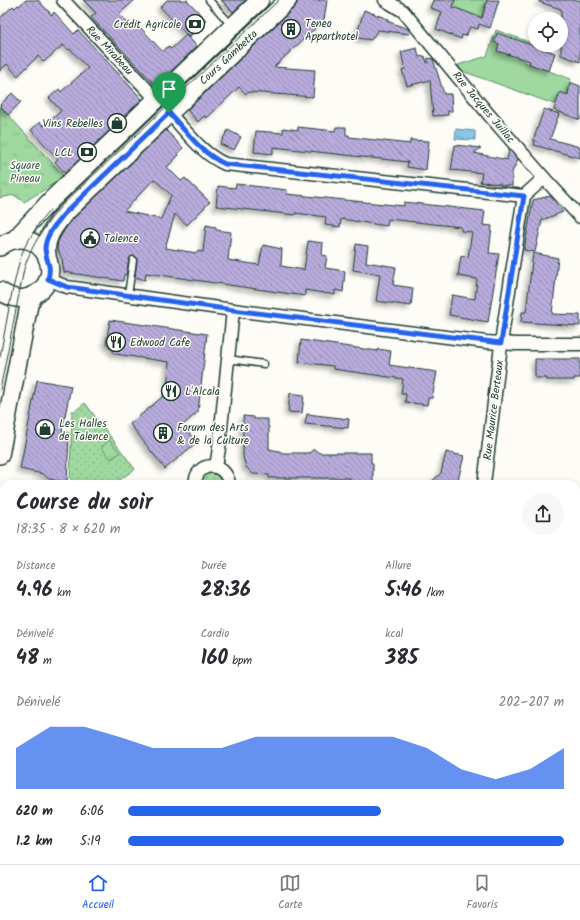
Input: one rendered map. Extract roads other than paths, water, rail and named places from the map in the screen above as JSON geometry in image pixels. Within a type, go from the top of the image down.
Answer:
[{"type":"main road","name":"Cours Gambetta","points":[[7,243],[260,0]]},
{"type":"main road","name":"Cours Gambetta","points":[[48,279],[50,267],[45,248],[46,241],[51,231],[64,214],[288,0]]},
{"type":"main road","points":[[7,243],[22,239],[35,243],[47,255]]},
{"type":"main road","points":[[0,291],[18,299],[26,298],[40,291],[48,279]]},
{"type":"main road","points":[[0,455],[28,305],[34,295]]},
{"type":"street","name":"Rue Mirabeau","points":[[63,0],[156,99]]},
{"type":"street","name":"Rue Jacques Juillac","points":[[385,0],[404,11],[490,116],[580,217]]},
{"type":"street","points":[[169,113],[208,154],[225,164],[524,196],[544,178]]},
{"type":"street","name":"Rue Maurice Berteaux","points":[[484,480],[501,343],[524,196]]},
{"type":"street","points":[[48,279],[67,287],[233,310],[501,343],[580,344]]},
{"type":"street","points":[[216,467],[233,310]]},
{"type":"street","points":[[196,480],[197,474],[201,470],[211,466],[222,469],[226,473],[228,480]]},
{"type":"lane","points":[[209,0],[232,27]]},
{"type":"lane","points":[[128,295],[133,260]]},
{"type":"lane","points":[[228,359],[264,364]]},
{"type":"water","points":[[456,129],[475,131],[475,140],[455,139]]},
{"type":"tram line","points":[[0,390],[24,269],[30,252],[49,221],[61,206],[279,0]]},
{"type":"tram line","points":[[0,357],[11,297],[20,259],[24,248],[39,223],[50,210]]},
{"type":"place","name":"Crédit Agricole","points":[[195,24]]},
{"type":"place","name":"Teneo Apparthotel","points":[[291,29]]},
{"type":"place","name":"Vins Rebelles","points":[[117,123]]},
{"type":"place","name":"LCL","points":[[87,152]]},
{"type":"place","name":"Talence","points":[[90,238]]},
{"type":"place","name":"Edwood Cafe","points":[[116,342]]},
{"type":"place","name":"L'Alcala","points":[[171,391]]},
{"type":"place","name":"Les Halles de Talence","points":[[45,429]]},
{"type":"place","name":"Forum des Arts & de la Culture","points":[[163,433]]},
{"type":"park label","name":"Square Pineau","points":[[25,171]]}]
